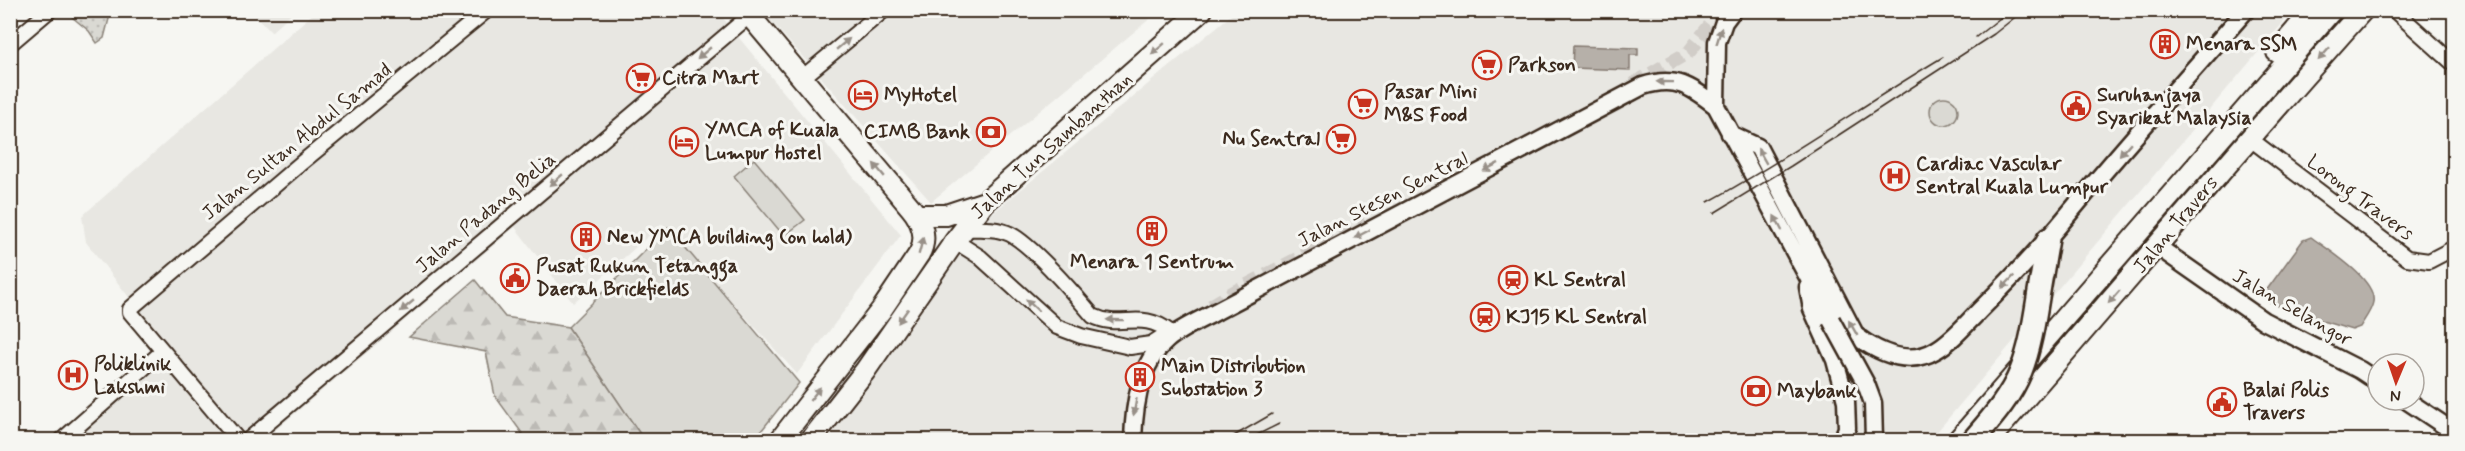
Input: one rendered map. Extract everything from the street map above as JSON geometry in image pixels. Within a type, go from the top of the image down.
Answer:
[{"type":"main road","name":"Jalan Tun Sambanthan","points":[[811,441],[865,371],[959,235],[985,202],[1202,10]]},
{"type":"main road","points":[[2125,245],[2196,148],[2313,10]]},
{"type":"main road","name":"Jalan Travers","points":[[1958,441],[2125,245],[2332,10]]},
{"type":"main road","name":"Jalan Travers","points":[[1989,441],[2158,247],[2249,138],[2363,10]]},
{"type":"main road","points":[[747,13],[917,215],[923,229],[923,248],[882,309],[780,441]]},
{"type":"main road","points":[[917,215],[946,215],[985,202]]},
{"type":"main road","points":[[1973,441],[2002,407],[2021,372],[2048,239]]},
{"type":"street","points":[[10,44],[50,10]]},
{"type":"street","name":"Jalan Sultan Abdul Samad","points":[[163,351],[130,312],[132,306],[282,178],[487,10]]},
{"type":"street","points":[[802,78],[884,10]]},
{"type":"street","name":"Jalan Stesen Sentral","points":[[1716,106],[1717,42],[1724,22],[1733,10]]},
{"type":"street","points":[[1730,134],[1758,147],[1856,336],[1870,347],[1887,355],[1907,358],[1935,351],[1958,333],[2048,239],[2246,10]]},
{"type":"street","points":[[2394,10],[2454,64]]},
{"type":"street","name":"Jalan Padang Belia","points":[[248,441],[747,13]]},
{"type":"street","name":"Jalan Stesen Sentral","points":[[1133,441],[1134,414],[1139,389],[1154,357],[1171,333],[1527,149],[1643,86],[1657,81],[1681,84],[1695,90],[1716,106],[1866,384],[1873,404],[1874,441]]},
{"type":"street","name":"Lorong Travers","points":[[2249,138],[2407,258],[2429,261],[2454,248]]},
{"type":"street","points":[[999,230],[1026,244],[1094,316],[1110,321],[1150,320],[1171,333],[1151,344],[1130,347],[1081,336],[1057,327],[959,235],[999,230]]},
{"type":"street","name":"Jalan Selangor","points":[[2158,247],[2264,321],[2366,374]]},
{"type":"street","name":"Jalan Stesen Sentral","points":[[1806,274],[1812,309],[1835,360],[1846,401],[1847,428],[1842,441]]},
{"type":"street","points":[[62,441],[163,351],[238,441]]},
{"type":"street","points":[[2424,412],[2454,432]]},
{"type":"shaded area","points":[[251,11],[294,11],[271,32]]},
{"type":"shaded area","points":[[316,11],[717,11],[901,235],[797,374],[662,224],[573,303],[515,227],[267,437],[269,440],[61,440],[170,350],[86,242],[82,216]]},
{"type":"shaded area","points":[[762,11],[1159,11],[931,202]]},
{"type":"shaded area","name":"KL Sentral","points":[[1236,11],[2293,11],[1930,440],[825,440],[988,217]]},
{"type":"shaded area","points":[[1573,46],[1638,48],[1638,55],[1630,55],[1630,70],[1572,68]]},
{"type":"shaded area","points":[[2311,237],[2350,266],[2367,284],[2372,293],[2373,302],[2370,312],[2360,327],[2352,330],[2289,311],[2268,301],[2266,291],[2303,240]]},
{"type":"green space","points":[[85,11],[111,11],[104,38],[97,43],[89,31],[72,17]]},
{"type":"green space","points":[[1944,97],[1954,101],[1958,111],[1954,121],[1944,125],[1934,121],[1930,111],[1934,101]]},
{"type":"green space","points":[[754,159],[805,220],[784,236],[734,176]]},
{"type":"green space","points":[[668,227],[799,383],[754,440],[644,440],[568,327]]},
{"type":"green space","points":[[475,280],[505,317],[568,327],[644,440],[527,440],[495,396],[486,352],[409,337]]},
{"type":"tunnel","points":[[1633,84],[1689,52],[1722,10]]},
{"type":"tunnel","points":[[1211,306],[1366,223]]},
{"type":"tram line","points":[[1714,213],[1791,166],[1994,34],[2024,10]]},
{"type":"tram line","points":[[1976,37],[2009,11]]},
{"type":"tram line","points":[[1708,202],[1943,57]]},
{"type":"tram line","points":[[1227,440],[1272,414]]},
{"type":"tram line","points":[[1247,440],[1279,424]]},
{"type":"place","name":"Menara SSM","points":[[2165,44]]},
{"type":"place","name":"Parkson","points":[[1487,65]]},
{"type":"place","name":"Citra Mart","points":[[641,78]]},
{"type":"place","name":"MyHotel","points":[[863,95]]},
{"type":"place","name":"Pasar Mini M&S Food","points":[[1363,104]]},
{"type":"place","name":"Suruhanjaya Syarikat Malaysia","points":[[2076,106]]},
{"type":"place","name":"CIMB Bank","points":[[991,132]]},
{"type":"place","name":"Nu Sentral","points":[[1341,139]]},
{"type":"place","name":"YMCA of Kuala Lumpur Hostel","points":[[684,142]]},
{"type":"place","name":"Cardiac Vascular Sentral Kuala Lumpur","points":[[1895,176]]},
{"type":"place","name":"Menara 1 Sentrum","points":[[1152,231]]},
{"type":"place","name":"New YMCA building (on hold)","points":[[586,237]]},
{"type":"place","name":"Pusat Rukun Tetangga Daerah Brickfields","points":[[515,278]]},
{"type":"place","name":"KL Sentral","points":[[1513,280]]},
{"type":"place","name":"KJ15 KL Sentral","points":[[1485,317]]},
{"type":"place","name":"Poliklinik Lakshmi","points":[[73,375]]},
{"type":"place","name":"Main Distribution Substation 3","points":[[1140,377]]},
{"type":"place","name":"Maybank","points":[[1756,391]]},
{"type":"place","name":"Balai Polis Travers","points":[[2222,402]]}]
